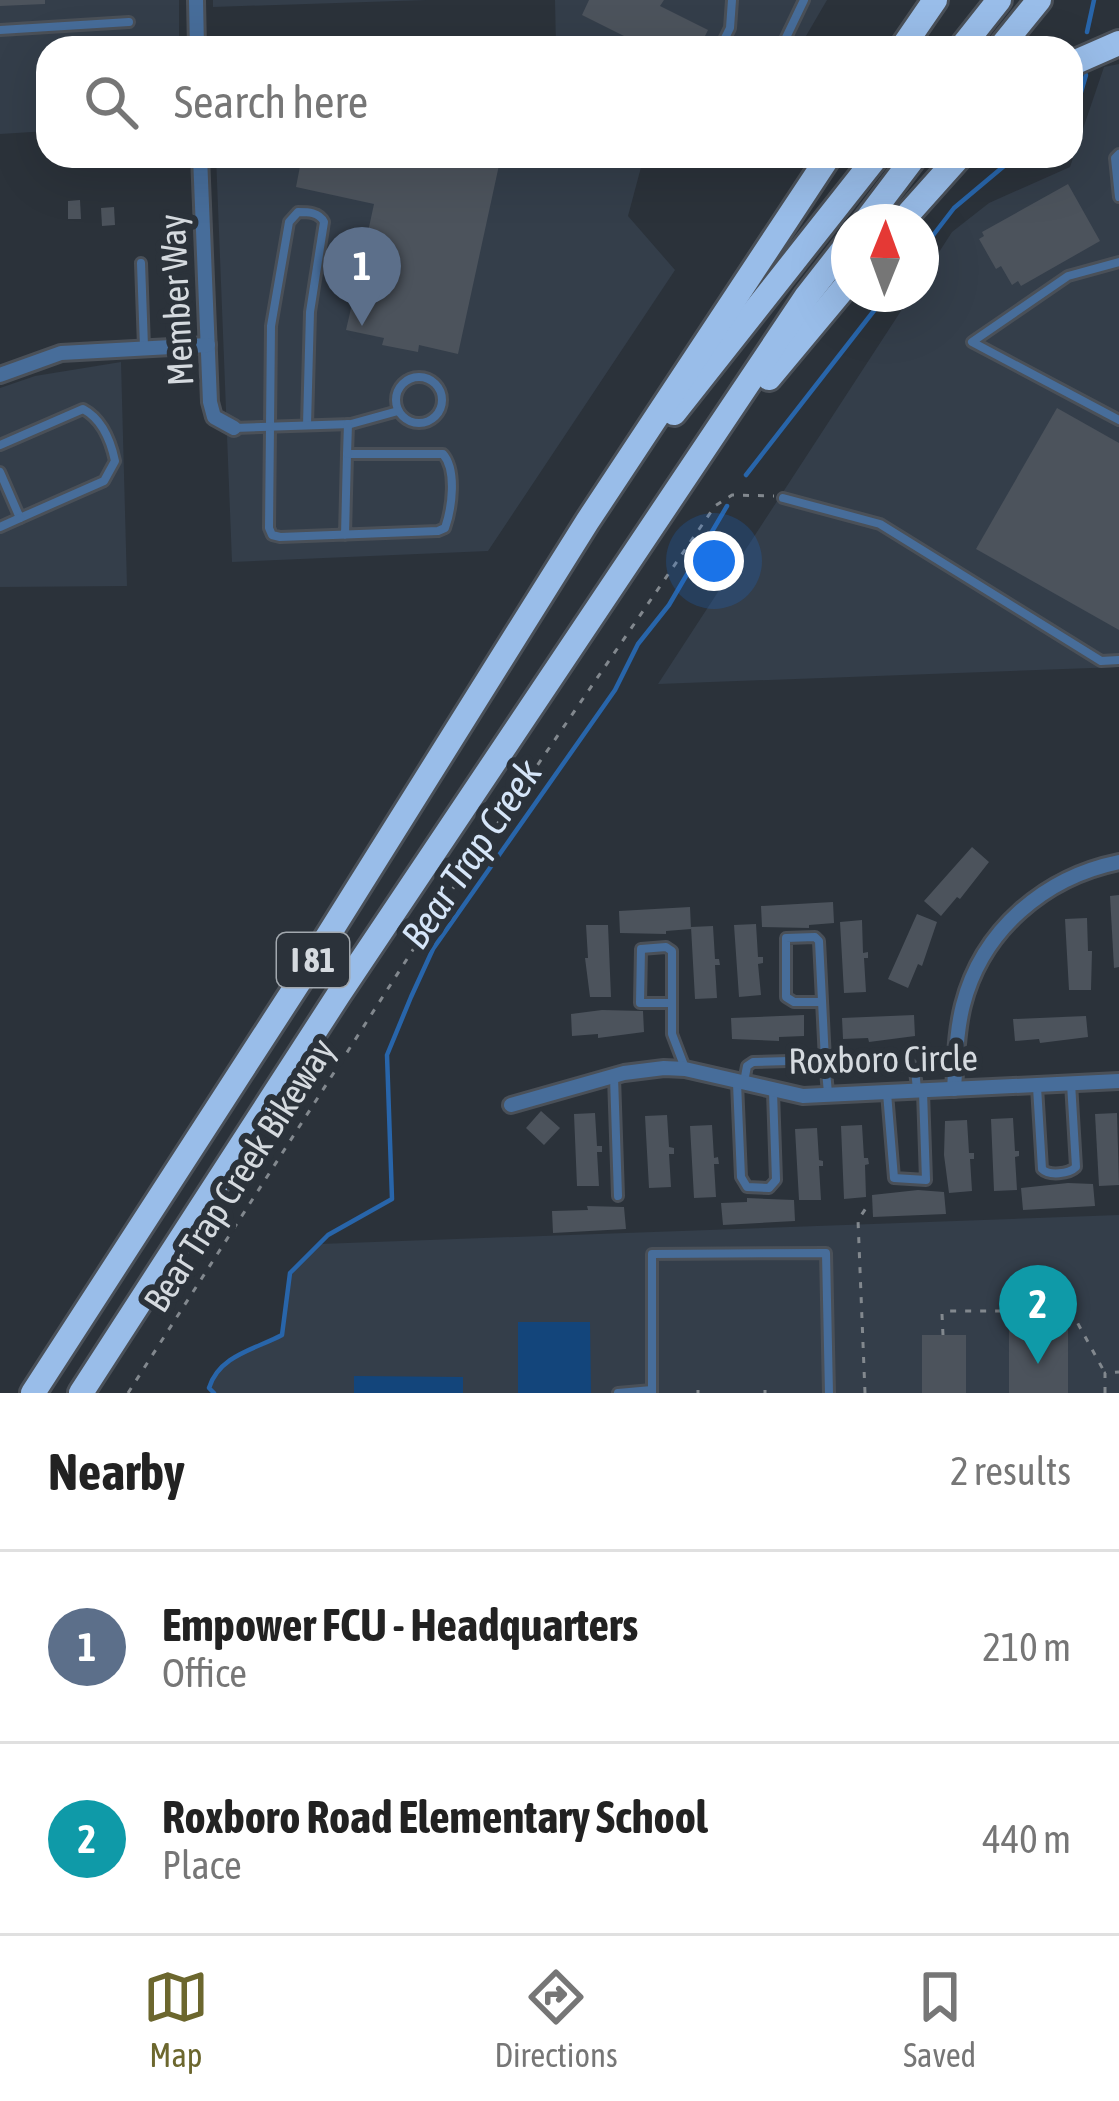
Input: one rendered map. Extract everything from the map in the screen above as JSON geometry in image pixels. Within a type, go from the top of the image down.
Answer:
[{"type":"highway","points":[[910,36],[934,0]]},
{"type":"highway","points":[[971,36],[1000,0]]},
{"type":"highway","points":[[1010,36],[1039,0]]},
{"type":"highway","points":[[1083,59],[1119,43]]},
{"type":"highway","points":[[586,522],[821,168]]},
{"type":"highway","name":"I 81","points":[[33,1393],[299,982],[586,522],[867,168]]},
{"type":"highway","points":[[879,204],[907,168]]},
{"type":"highway","points":[[917,204],[949,168]]},
{"type":"highway","name":"I 81","points":[[81,1393],[339,994],[831,265]]},
{"type":"highway","points":[[683,481],[831,304]]},
{"type":"street","points":[[196,0],[197,36]]},
{"type":"street","name":"Member Way","points":[[201,168],[214,417],[234,428]]},
{"type":"street","points":[[0,375],[62,353],[208,345]]},
{"type":"street","points":[[954,1089],[963,1005],[994,939],[1019,910],[1048,888],[1119,862]]},
{"type":"street","name":"Roxboro Circle","points":[[511,1105],[614,1076],[685,1070],[773,1091],[828,1095],[1119,1081]]},
{"type":"lane","points":[[726,36],[732,0]]},
{"type":"lane","points":[[787,36],[804,0]]},
{"type":"lane","points":[[0,30],[129,22]]},
{"type":"lane","points":[[1119,154],[1114,158],[1119,197]]},
{"type":"lane","points":[[308,425],[310,312],[325,226],[320,215],[298,212],[289,222],[271,326],[268,528],[272,535],[445,528],[451,466],[443,454],[347,454]]},
{"type":"lane","points":[[1119,262],[1068,276],[972,342],[1119,420]]},
{"type":"lane","points":[[141,263],[144,347]]},
{"type":"lane","points":[[425,377],[439,388],[441,406],[430,421],[412,422],[398,411],[396,393],[407,380],[425,377]]},
{"type":"lane","points":[[0,445],[83,409],[93,414],[115,461],[104,482],[0,527]]},
{"type":"lane","points":[[234,428],[348,424],[398,411]]},
{"type":"lane","points":[[345,535],[348,424]]},
{"type":"lane","points":[[0,472],[20,518]]},
{"type":"lane","points":[[783,497],[880,524],[1101,661],[1119,660]]},
{"type":"lane","points":[[822,1001],[794,1002],[786,997],[787,938],[815,937],[819,941],[828,1095]]},
{"type":"lane","points":[[672,1003],[640,1003],[641,949],[666,947],[672,951],[672,1003],[672,1034],[685,1070]]},
{"type":"lane","points":[[773,1091],[776,1180],[769,1188],[747,1187],[741,1177],[740,1083],[747,1066],[753,1062],[910,1064],[920,1091],[926,1180],[898,1181],[892,1174],[887,1092]]},
{"type":"lane","points":[[614,1076],[618,1196]]},
{"type":"lane","points":[[1037,1085],[1042,1169],[1048,1173],[1070,1172],[1076,1167],[1071,1084]]},
{"type":"lane","points":[[618,1393],[652,1391],[652,1254],[826,1253],[829,1393]]},
{"type":"path","name":"Bear Trap Creek Bikeway","points":[[128,1393],[443,903],[715,506],[732,495],[783,497]]},
{"type":"path","points":[[865,1393],[858,1220],[870,1202]]},
{"type":"path","points":[[1036,1310],[1036,1321]]},
{"type":"path","points":[[943,1335],[946,1311],[1074,1313],[1105,1372],[1105,1393]]},
{"type":"path","points":[[1105,1372],[1119,1372]]},
{"type":"shaded area","points":[[0,0],[179,0],[179,36],[36,36],[36,132],[0,134]]},
{"type":"shaded area","points":[[213,0],[427,0],[213,7]]},
{"type":"shaded area","points":[[555,0],[827,0],[806,36],[556,36]]},
{"type":"shaded area","points":[[1119,64],[1119,667],[658,684],[900,312],[939,312],[939,252],[952,232],[989,203],[1068,168],[1083,168],[1083,129],[1104,67]]},
{"type":"shaded area","points":[[216,168],[641,168],[628,216],[675,270],[488,551],[232,562]]},
{"type":"shaded area","points":[[121,362],[127,586],[0,587],[0,388],[35,376]]},
{"type":"shaded area","points":[[1119,1215],[1119,1393],[214,1393],[209,1388],[212,1378],[238,1353],[282,1335],[290,1273],[320,1244]]},
{"type":"shaded area","points":[[518,1322],[590,1322],[591,1393],[518,1393]]},
{"type":"shaded area","points":[[354,1376],[463,1377],[463,1393],[354,1393]]},
{"type":"building","points":[[0,0],[45,0],[45,4],[0,6]]},
{"type":"building","points":[[589,0],[664,0],[660,6],[708,30],[705,36],[624,36],[582,15]]},
{"type":"building","points":[[300,168],[498,168],[458,354],[419,345],[418,352],[382,345],[384,338],[346,330],[355,291],[336,287],[344,251],[363,255],[374,204],[296,187]]},
{"type":"building","points":[[1068,184],[1100,241],[1021,286],[1018,281],[1012,285],[1001,266],[996,269],[979,239],[982,232]]},
{"type":"building","points":[[80,200],[81,219],[68,219],[68,201]]},
{"type":"building","points":[[114,207],[115,225],[102,226],[101,208]]},
{"type":"building","points":[[1057,408],[1119,443],[1119,630],[976,549]]},
{"type":"building","points":[[972,847],[989,862],[941,916],[924,901]]},
{"type":"building","points":[[1119,895],[1119,967],[1114,968],[1110,896]]},
{"type":"building","points":[[833,902],[834,923],[809,928],[762,927],[761,906]]},
{"type":"building","points":[[690,907],[691,929],[620,933],[619,911]]},
{"type":"building","points":[[917,914],[937,922],[922,966],[918,964],[908,988],[888,979]]},
{"type":"building","points":[[1087,918],[1091,990],[1069,990],[1065,919]]},
{"type":"building","points":[[862,920],[863,953],[868,952],[864,958],[866,992],[844,993],[840,922]]},
{"type":"building","points":[[756,924],[758,957],[763,957],[758,964],[761,995],[739,997],[734,925]]},
{"type":"building","points":[[586,925],[608,925],[611,997],[590,997]]},
{"type":"building","points":[[713,926],[715,959],[720,965],[715,965],[717,998],[695,999],[691,927]]},
{"type":"building","points":[[643,1011],[644,1032],[572,1036],[571,1014]]},
{"type":"building","points":[[804,1015],[804,1036],[779,1037],[779,1041],[732,1039],[731,1018]]},
{"type":"building","points":[[914,1015],[915,1036],[869,1042],[868,1038],[843,1039],[842,1018]]},
{"type":"building","points":[[1086,1016],[1088,1037],[1015,1041],[1013,1019]]},
{"type":"building","points":[[541,1111],[560,1128],[544,1145],[526,1128]]},
{"type":"building","points":[[595,1113],[597,1146],[602,1146],[602,1152],[597,1152],[599,1186],[577,1186],[574,1114]]},
{"type":"building","points":[[1117,1113],[1119,1185],[1099,1186],[1095,1114]]},
{"type":"building","points":[[667,1115],[669,1147],[674,1148],[674,1154],[669,1154],[671,1187],[649,1188],[645,1116]]},
{"type":"building","points":[[1013,1118],[1015,1151],[1019,1151],[1015,1157],[1017,1190],[994,1191],[991,1119]]},
{"type":"building","points":[[967,1120],[969,1153],[974,1153],[970,1159],[972,1191],[949,1193],[945,1121]]},
{"type":"building","points":[[712,1125],[714,1158],[718,1157],[719,1164],[714,1164],[716,1197],[694,1198],[690,1126]]},
{"type":"building","points":[[862,1125],[864,1158],[869,1164],[865,1165],[866,1197],[844,1199],[841,1126]]},
{"type":"building","points":[[817,1128],[819,1160],[823,1161],[819,1166],[821,1200],[799,1200],[795,1129]]},
{"type":"building","points":[[1093,1184],[1095,1206],[1023,1210],[1021,1188]]},
{"type":"building","points":[[944,1192],[946,1214],[873,1217],[872,1195]]},
{"type":"building","points":[[747,1198],[794,1200],[795,1221],[723,1225],[721,1203],[747,1202]]},
{"type":"building","points":[[587,1206],[624,1207],[626,1229],[553,1233],[552,1211],[588,1210]]},
{"type":"building","points":[[1009,1321],[1068,1321],[1068,1393],[1009,1393]]},
{"type":"building","points":[[922,1335],[966,1335],[966,1393],[922,1393]]},
{"type":"waterway","name":"Bear Trap Creek","points":[[1087,32],[1094,0]]},
{"type":"waterway","name":"Bear Trap Creek","points":[[1083,85],[1086,75]]},
{"type":"waterway","name":"Bear Trap Creek","points":[[939,228],[954,208],[1002,168]]},
{"type":"waterway","name":"Bear Trap Creek","points":[[746,475],[873,312]]},
{"type":"waterway","name":"Bear Trap Creek","points":[[214,1393],[209,1388],[221,1368],[282,1335],[290,1273],[328,1235],[392,1199],[387,1055],[433,949],[615,690],[638,644],[669,605],[727,506]]},
{"type":"place","name":"Empower FCU - Headquarters","points":[[362,326]]},
{"type":"place","name":"Roxboro Road Elementary School","points":[[1038,1364]]}]
